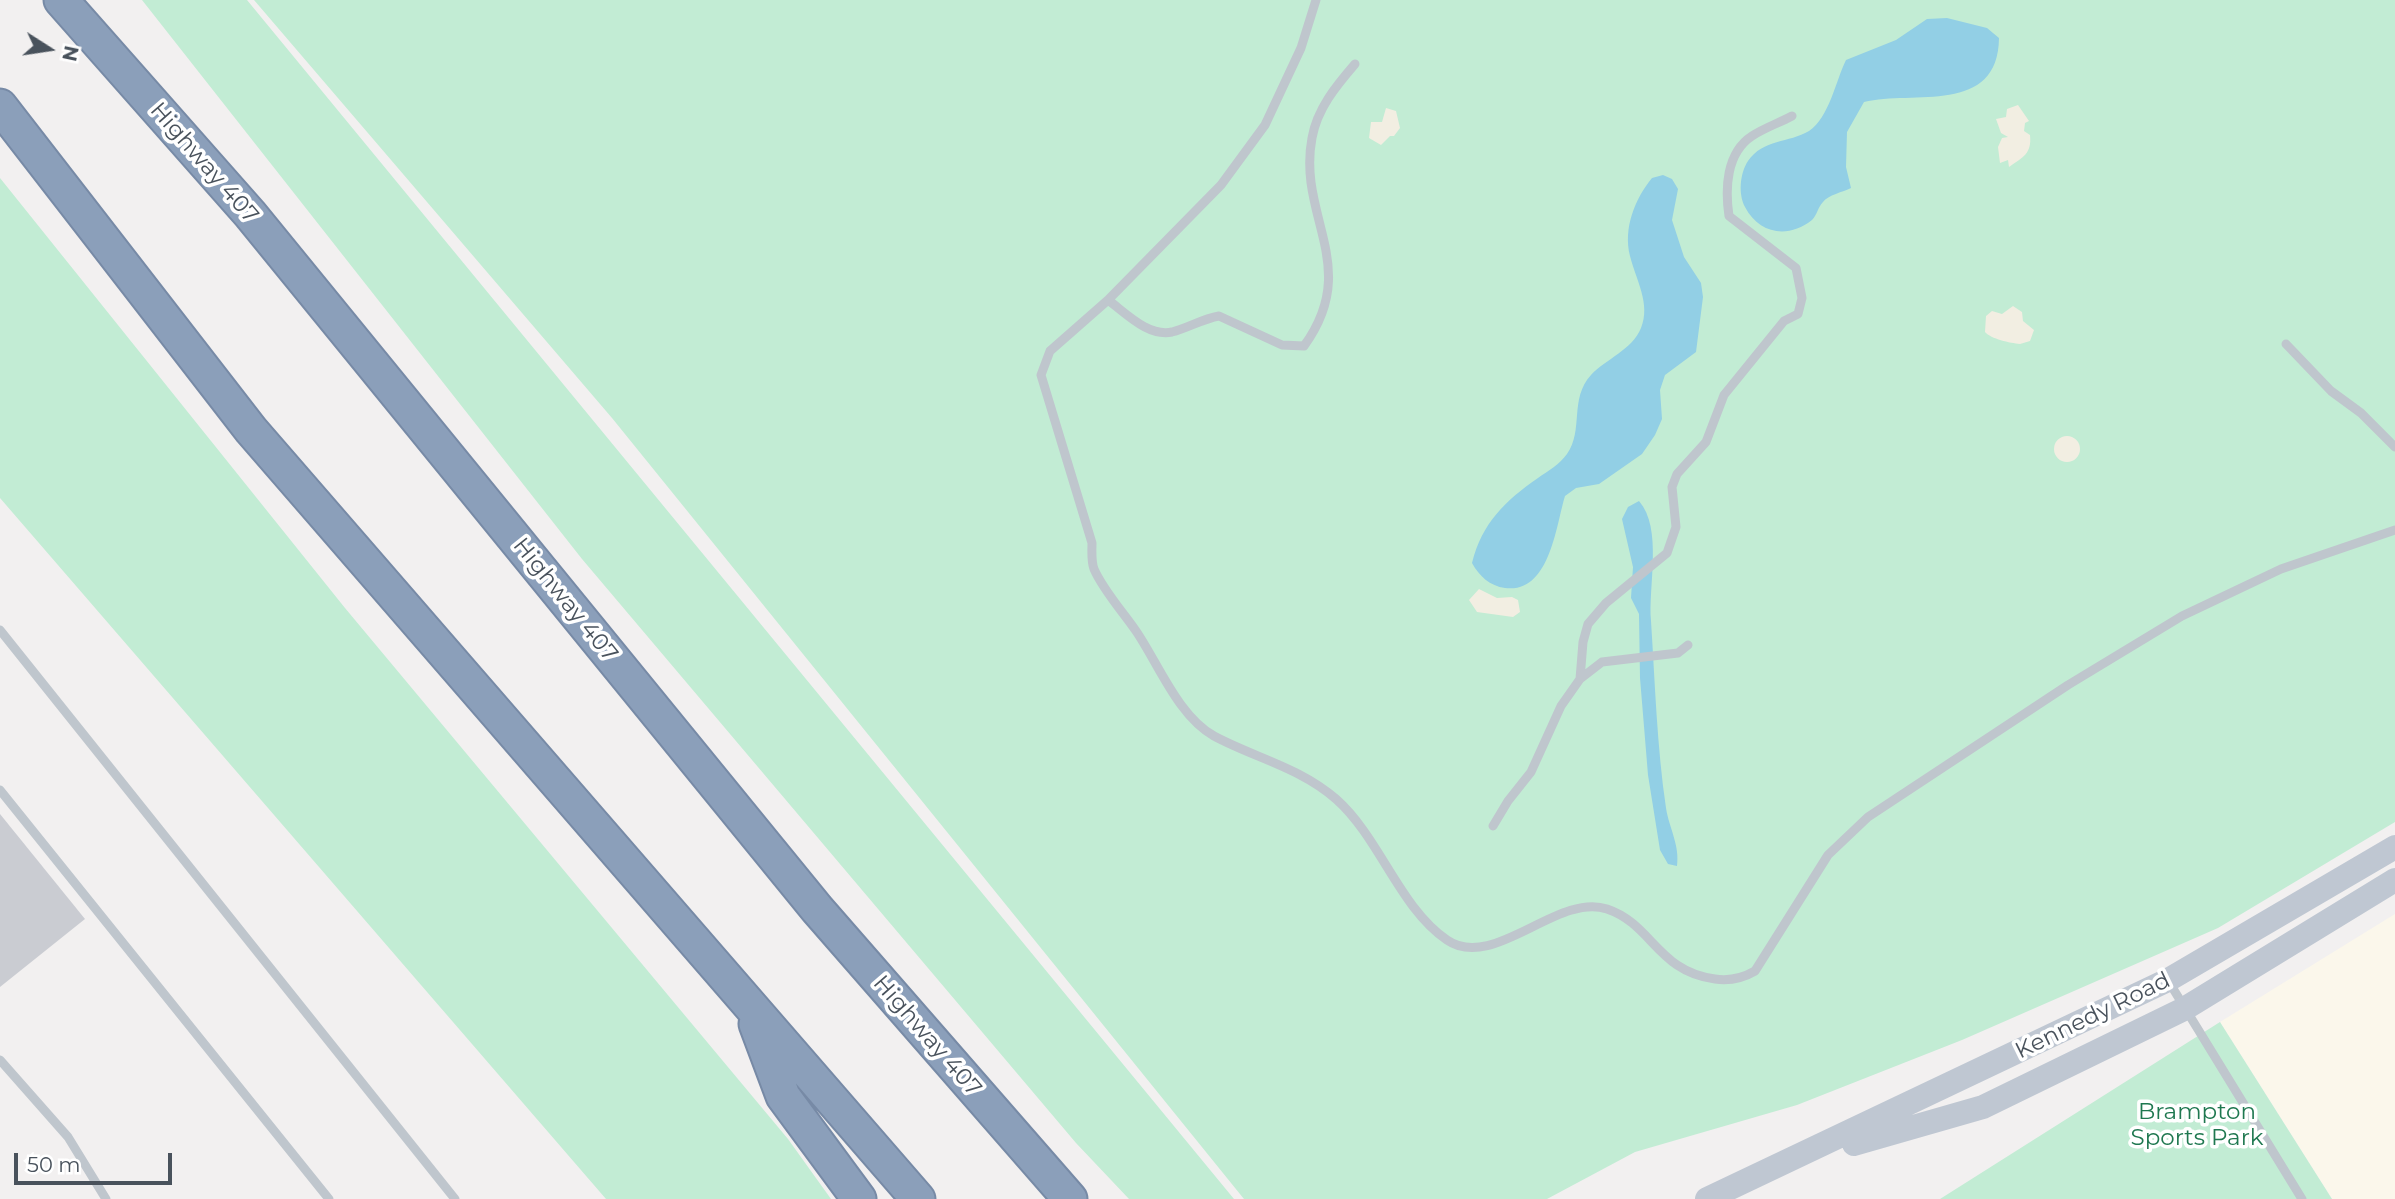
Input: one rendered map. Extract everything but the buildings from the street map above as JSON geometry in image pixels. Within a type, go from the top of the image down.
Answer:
[{"type":"highway","name":"Highway 407","points":[[61,0],[250,214],[817,909],[1070,1199]]},
{"type":"highway","points":[[0,106],[251,430],[918,1199]]},
{"type":"highway","points":[[747,1002],[783,1096],[859,1199]]},
{"type":"main road","name":"Kennedy Road","points":[[1707,1199],[2168,980],[2395,847]]},
{"type":"main road","name":"Kennedy Road","points":[[1781,1166],[1983,1107],[2184,1009],[2395,880]]},
{"type":"lane","points":[[1315,0],[1301,48],[1265,125],[1221,186],[1108,300],[1050,351],[1041,375],[1092,543],[1095,570],[1179,702],[1212,735],[1290,768],[1337,800],[1384,857],[1417,911],[1447,940],[1460,945],[1482,946],[1586,906],[1606,908],[1630,920],[1681,970],[1719,980],[1745,978],[1755,971],[1828,855],[1868,817],[2068,685],[2182,617],[2281,569],[2395,530]]},
{"type":"lane","points":[[1108,300],[1148,329],[1159,332],[1170,332],[1219,316],[1282,345],[1304,346],[1318,326],[1331,284],[1327,247],[1310,177],[1312,139],[1320,111],[1355,64]]},
{"type":"lane","points":[[1580,679],[1583,642],[1588,624],[1606,603],[1667,553],[1676,527],[1672,487],[1677,474],[1706,442],[1724,395],[1784,321],[1798,314],[1802,298],[1796,268],[1729,216],[1727,199],[1727,180],[1740,147],[1751,136],[1792,116]]},
{"type":"lane","points":[[2286,344],[2331,391],[2361,413],[2395,447]]},
{"type":"lane","points":[[0,631],[455,1199]]},
{"type":"lane","points":[[1493,827],[1531,772],[1561,706],[1580,679],[1602,662],[1678,653],[1688,645]]},
{"type":"lane","points":[[0,790],[329,1199]]},
{"type":"lane","points":[[2168,980],[2302,1199]]},
{"type":"lane","points":[[0,1060],[68,1137],[106,1199]]},
{"type":"shaded area","points":[[2395,914],[2395,1199],[2332,1199],[2220,1022]]},
{"type":"green space","points":[[142,0],[247,0],[1234,1199],[1129,1199],[1076,1143],[582,559]]},
{"type":"green space","points":[[254,0],[2395,0],[2395,822],[2218,928],[1962,1040],[1797,1105],[1635,1152],[1547,1199],[1244,1199],[612,418]]},
{"type":"green space","points":[[0,178],[345,608],[788,1139],[831,1199],[606,1199],[0,498]]},
{"type":"green space","name":"Brampton Sports Park","points":[[2220,1022],[2332,1199],[1940,1199]]},
{"type":"sand","points":[[2018,105],[2029,121],[2025,123],[2024,131],[2030,135],[2030,147],[2026,154],[2009,167],[2008,160],[2000,163],[1998,147],[2002,138],[2008,137],[2001,133],[1996,119],[2006,117],[2007,109]]},
{"type":"sand","points":[[1386,108],[1396,111],[1400,128],[1381,145],[1369,138],[1371,122],[1382,122]]},
{"type":"sand","points":[[2013,306],[2022,312],[2023,321],[2034,330],[2030,341],[2011,343],[1996,339],[1985,332],[1986,316],[1992,311],[2002,314]]},
{"type":"sand","points":[[2067,436],[2076,440],[2080,449],[2076,458],[2067,462],[2058,458],[2054,449],[2058,440]]},
{"type":"sand","points":[[1479,589],[1497,598],[1512,597],[1518,600],[1520,612],[1513,617],[1477,612],[1469,600]]},
{"type":"water","points":[[1947,18],[1987,28],[1999,38],[1995,63],[1984,79],[1969,89],[1950,95],[1864,102],[1847,132],[1846,167],[1851,188],[1825,200],[1812,220],[1793,230],[1775,231],[1758,223],[1745,207],[1741,190],[1743,171],[1754,154],[1769,145],[1801,135],[1816,125],[1827,108],[1846,60],[1896,40],[1927,19]]},
{"type":"water","points":[[1663,175],[1672,179],[1678,189],[1672,220],[1684,257],[1701,283],[1703,297],[1696,352],[1665,375],[1660,390],[1662,419],[1642,454],[1599,484],[1576,488],[1565,496],[1548,555],[1532,580],[1520,587],[1505,588],[1494,585],[1478,572],[1472,563],[1482,536],[1505,504],[1567,454],[1575,435],[1578,404],[1584,384],[1597,369],[1632,342],[1641,328],[1644,319],[1642,292],[1630,256],[1629,225],[1646,186],[1652,178]]},
{"type":"water","points":[[1639,501],[1651,526],[1653,542],[1651,621],[1658,738],[1666,808],[1676,844],[1677,866],[1668,864],[1660,850],[1648,775],[1640,678],[1639,614],[1631,598],[1633,567],[1622,519],[1628,507]]}]
